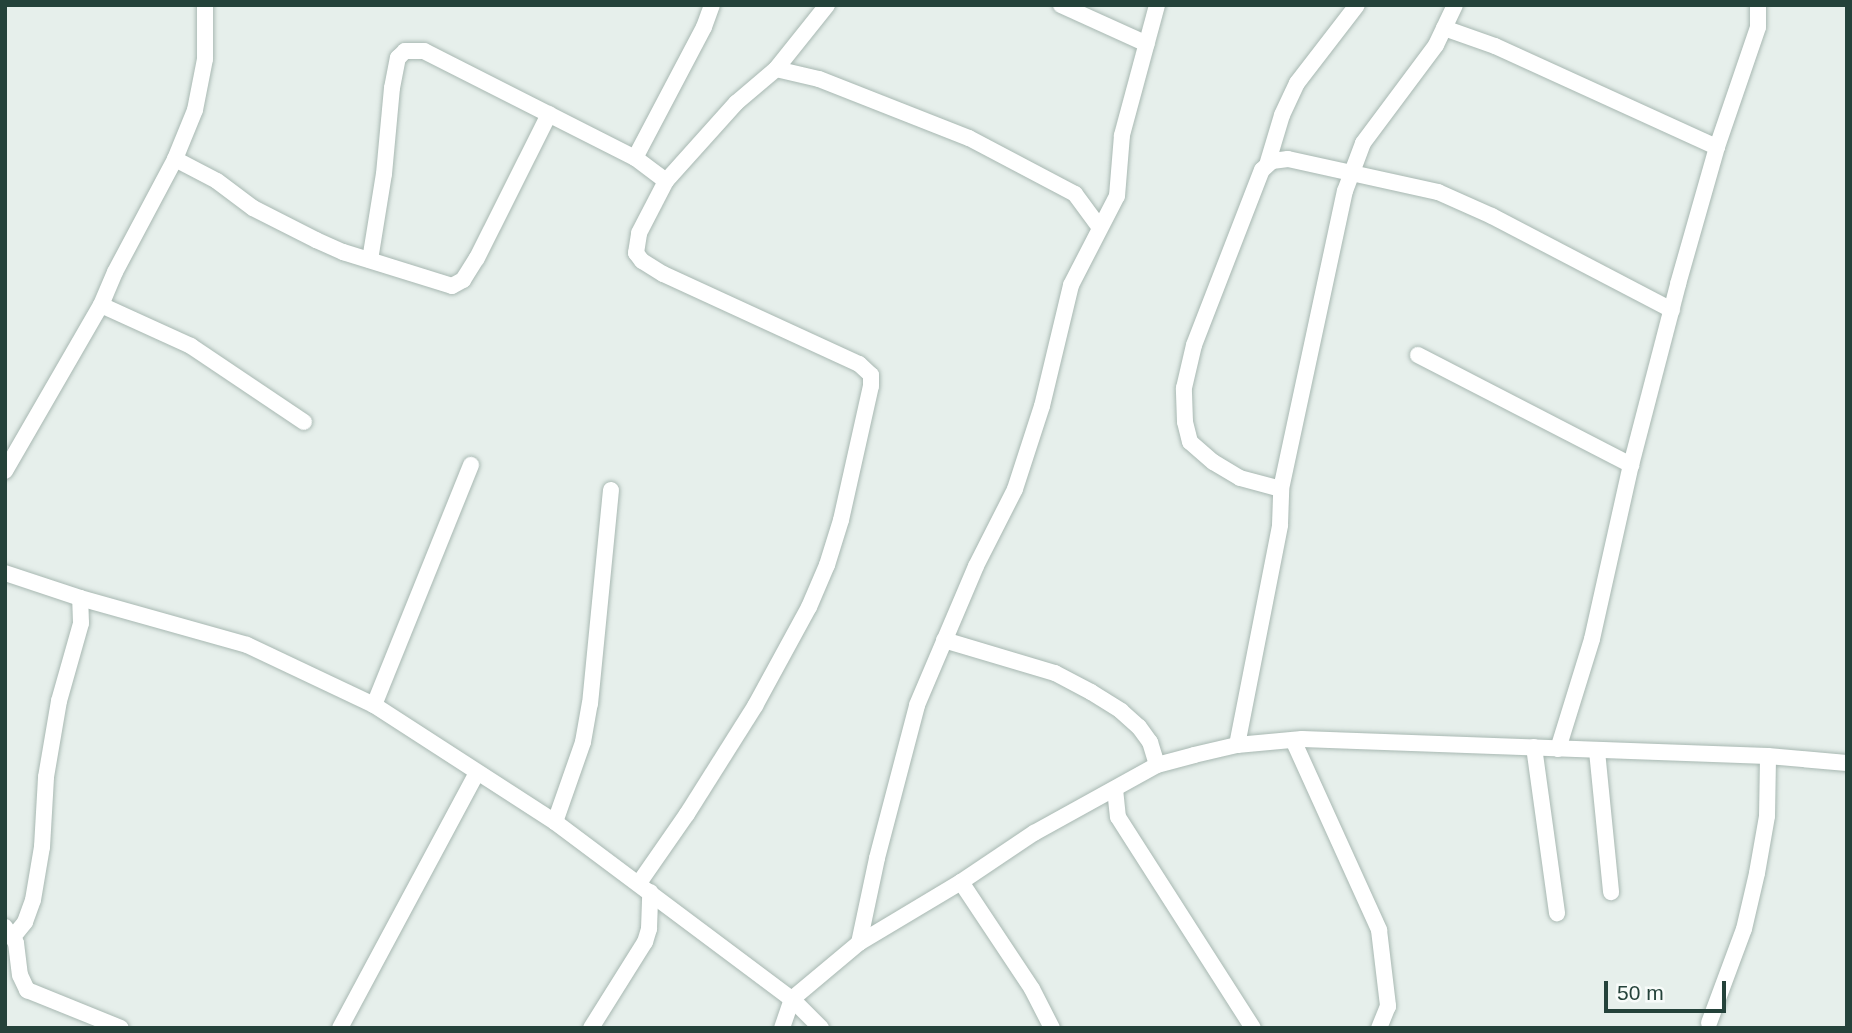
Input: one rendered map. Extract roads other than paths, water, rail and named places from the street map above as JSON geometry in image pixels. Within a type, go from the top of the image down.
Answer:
[{"type":"street","points":[[5,471],[101,305],[115,272],[174,159],[195,110],[205,59],[205,5]]},
{"type":"street","points":[[635,158],[704,27],[712,5]]},
{"type":"street","points":[[591,1028],[645,943],[650,915],[644,887],[755,706],[809,607],[827,565],[841,520],[871,386],[870,375],[859,364],[663,274],[642,261],[636,253],[639,233],[666,181],[736,103],[776,69],[827,5]]},
{"type":"street","points":[[1061,5],[1147,44]]},
{"type":"street","points":[[859,943],[909,733],[975,566],[1015,489],[1042,406],[1071,285],[1117,196],[1122,135],[1157,5]]},
{"type":"street","points":[[1281,489],[1240,478],[1213,462],[1190,442],[1185,422],[1184,388],[1194,345],[1267,165],[1282,115],[1297,83],[1357,5]]},
{"type":"street","points":[[1237,746],[1280,525],[1281,489],[1338,223],[1352,173],[1363,143],[1436,45],[1455,5]]},
{"type":"street","points":[[1558,749],[1592,639],[1631,465],[1717,147],[1758,27],[1758,5]]},
{"type":"street","points":[[1444,28],[1495,46],[1717,147]]},
{"type":"street","points":[[370,260],[384,174],[392,88],[398,58],[405,51],[424,51],[635,158],[666,181]]},
{"type":"street","points":[[776,69],[819,79],[969,138],[1075,194],[1100,228]]},
{"type":"street","points":[[174,159],[217,181],[253,208],[343,252],[444,284],[459,285],[477,258],[549,114]]},
{"type":"street","points":[[1267,165],[1272,161],[1288,159],[1438,192],[1492,216],[1672,310]]},
{"type":"street","points":[[101,305],[191,345],[304,422]]},
{"type":"street","points":[[1418,355],[1631,465]]},
{"type":"street","points":[[374,705],[471,465]]},
{"type":"street","points":[[555,822],[583,742],[590,704],[611,490]]},
{"type":"street","points":[[5,573],[80,598],[247,645],[374,705],[555,822],[792,999],[821,1028]]},
{"type":"street","points":[[80,598],[81,623],[59,701],[46,777],[42,846],[33,900],[26,922],[9,932],[20,975],[27,990],[121,1028]]},
{"type":"street","points":[[944,640],[1055,673],[1091,692],[1121,711],[1139,727],[1150,742],[1157,765]]},
{"type":"street","points":[[1293,740],[1379,930],[1388,1006],[1379,1028]]},
{"type":"street","points":[[782,1028],[792,999],[859,943],[961,882],[1034,833],[1157,765],[1237,746],[1293,740],[1768,756],[1847,763]]},
{"type":"street","points":[[1534,747],[1557,913]]},
{"type":"street","points":[[1597,751],[1611,892]]},
{"type":"street","points":[[1709,1023],[1744,929],[1757,873],[1767,816],[1768,756]]},
{"type":"street","points":[[340,1028],[477,772]]},
{"type":"street","points":[[1115,789],[1118,817],[1253,1028]]},
{"type":"street","points":[[1089,803],[1118,817]]},
{"type":"street","points":[[961,882],[1032,989],[1052,1028]]}]
